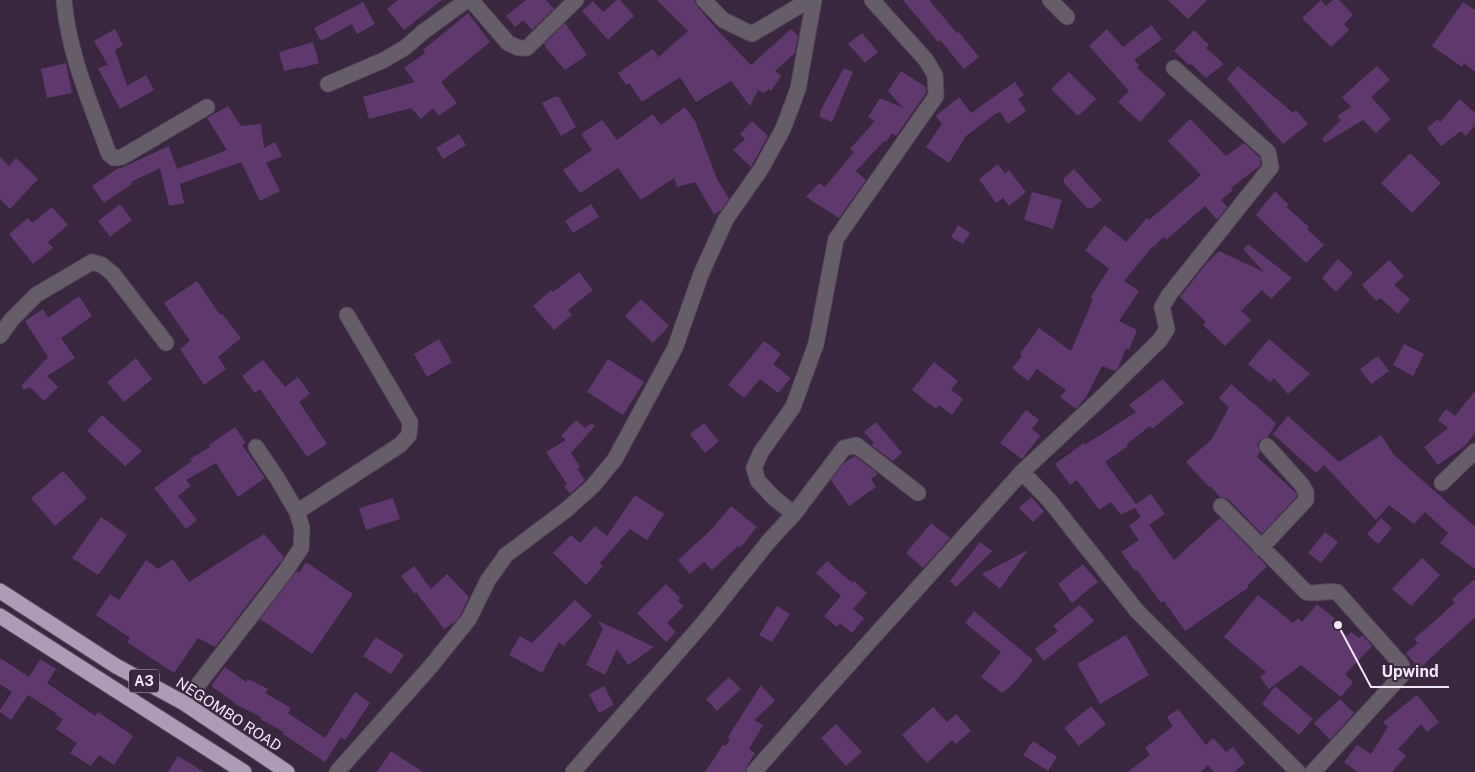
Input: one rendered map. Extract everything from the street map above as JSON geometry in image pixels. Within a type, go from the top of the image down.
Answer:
[{"type":"highway","name":"NEGOMBO ROAD","points":[[0,591],[116,666],[184,703],[287,772]]},
{"type":"highway","name":"A3","points":[[0,616],[244,772]]},
{"type":"street","points":[[64,0],[65,18],[84,89],[109,154],[114,158],[122,157],[207,107]]},
{"type":"street","points":[[328,84],[384,60],[406,47],[423,32],[467,0]]},
{"type":"street","points":[[471,0],[508,43],[519,48],[527,48],[576,0]]},
{"type":"street","points":[[704,0],[723,20],[752,34],[809,0]]},
{"type":"street","points":[[337,772],[431,666],[469,619],[488,580],[506,555],[566,510],[593,486],[614,459],[675,348],[701,274],[726,219],[761,170],[783,130],[798,89],[814,0]]},
{"type":"street","points":[[794,514],[774,498],[758,481],[754,468],[762,452],[793,408],[816,344],[836,239],[936,96],[935,76],[926,60],[872,0]]},
{"type":"street","points":[[1050,0],[1067,17]]},
{"type":"street","points":[[754,772],[1022,472],[1160,340],[1167,329],[1162,307],[1169,295],[1271,167],[1268,152],[1174,68]]},
{"type":"street","points":[[0,336],[12,319],[36,295],[92,262],[102,265],[114,274],[166,343]]},
{"type":"street","points":[[297,512],[400,444],[409,435],[410,422],[347,315]]},
{"type":"street","points":[[573,772],[705,621],[769,541],[794,514],[844,448],[856,445],[918,493]]},
{"type":"street","points":[[184,703],[285,572],[301,548],[302,528],[297,512],[256,446]]},
{"type":"street","points":[[1262,548],[1306,500],[1306,492],[1302,485],[1267,446]]},
{"type":"street","points":[[1442,483],[1475,451]]},
{"type":"street","points":[[1022,472],[1049,500],[1137,611],[1298,772]]},
{"type":"street","points":[[1221,506],[1306,592],[1312,594],[1329,591],[1337,592],[1401,664],[1403,669],[1402,675],[1313,772]]},
{"type":"building","points":[[398,0],[442,0],[404,30],[387,9]]},
{"type":"building","points":[[526,0],[546,0],[554,9],[532,30],[523,20],[515,27],[506,16]]},
{"type":"building","points":[[617,0],[620,0],[634,16],[608,40],[582,11],[593,1],[603,12]]},
{"type":"building","points":[[657,0],[694,0],[720,33],[751,65],[791,29],[798,36],[795,53],[775,71],[781,76],[771,91],[769,89],[764,93],[758,90],[750,106],[731,81],[696,102],[680,77],[642,102],[629,83],[626,85],[618,73],[653,49],[658,56],[653,62],[688,31]]},
{"type":"building","points":[[903,0],[929,0],[979,57],[964,69],[940,40],[938,42]]},
{"type":"building","points":[[1168,0],[1207,0],[1188,19]]},
{"type":"building","points":[[1321,0],[1326,6],[1333,0],[1339,0],[1353,15],[1344,24],[1349,30],[1331,47],[1302,18]]},
{"type":"building","points":[[363,2],[375,24],[357,34],[352,24],[321,41],[314,28]]},
{"type":"building","points":[[1463,2],[1475,10],[1475,72],[1464,63],[1462,67],[1432,46]]},
{"type":"building","points":[[468,13],[490,42],[441,82],[457,103],[439,116],[433,108],[421,119],[411,108],[369,119],[363,97],[415,82],[404,68],[425,53],[423,50]]},
{"type":"building","points":[[565,23],[587,55],[565,70],[544,44]]},
{"type":"building","points":[[1151,25],[1162,39],[1134,60],[1139,65],[1137,68],[1166,94],[1140,122],[1118,102],[1129,91],[1089,46],[1107,29],[1123,47]]},
{"type":"building","points":[[115,29],[123,45],[115,50],[127,86],[146,75],[154,90],[120,109],[98,68],[108,65],[94,41]]},
{"type":"building","points":[[1194,30],[1209,45],[1206,48],[1224,64],[1206,78],[1174,51]]},
{"type":"building","points":[[862,33],[878,52],[865,63],[848,44]]},
{"type":"building","points":[[313,42],[319,63],[284,71],[279,52]]},
{"type":"building","points":[[66,63],[72,93],[47,98],[41,69]]},
{"type":"building","points":[[1238,66],[1293,113],[1296,110],[1308,124],[1283,144],[1227,79]]},
{"type":"building","points":[[1377,66],[1390,80],[1371,97],[1391,119],[1376,133],[1363,120],[1325,143],[1322,139],[1341,120],[1337,116],[1351,107],[1342,97]]},
{"type":"building","points":[[844,68],[853,72],[832,122],[820,117],[820,111]]},
{"type":"building","points":[[901,71],[926,87],[926,93],[896,136],[892,133],[886,142],[884,141],[856,171],[866,180],[839,218],[806,197],[819,183],[825,187],[854,152],[850,149],[875,121],[868,117],[880,98],[903,108],[888,91]]},
{"type":"building","points":[[1069,72],[1096,99],[1078,116],[1051,89]]},
{"type":"building","points":[[1015,82],[1024,95],[1018,99],[1026,111],[1008,124],[1000,112],[995,114],[966,136],[949,163],[926,147],[942,124],[936,116],[959,97],[971,113]]},
{"type":"building","points":[[554,97],[559,97],[576,127],[561,136],[542,103]]},
{"type":"building","points":[[1460,99],[1475,113],[1475,125],[1466,136],[1461,131],[1441,146],[1427,128],[1438,119],[1440,122]]},
{"type":"building","points":[[228,106],[241,126],[261,124],[264,148],[275,142],[282,156],[266,163],[280,191],[260,201],[241,162],[180,184],[184,203],[169,206],[160,168],[131,182],[132,184],[104,203],[92,186],[120,167],[169,146],[177,169],[227,150],[207,118]]},
{"type":"building","points":[[685,107],[695,121],[717,179],[729,199],[721,210],[714,214],[695,182],[677,187],[674,178],[641,200],[618,168],[580,193],[563,170],[592,150],[581,134],[602,120],[617,140],[653,114],[661,125]]},
{"type":"building","points":[[1190,119],[1226,156],[1244,143],[1260,158],[1261,165],[1231,188],[1233,190],[1221,200],[1227,207],[1217,220],[1205,206],[1167,239],[1163,237],[1153,246],[1124,281],[1139,291],[1119,321],[1137,330],[1129,350],[1126,348],[1118,368],[1115,371],[1102,366],[1086,397],[1076,409],[1060,397],[1066,390],[1037,369],[1028,381],[1012,368],[1022,356],[1020,354],[1039,328],[1071,351],[1093,299],[1090,298],[1109,269],[1085,250],[1105,225],[1126,242],[1147,218],[1149,220],[1201,175],[1168,141]]},
{"type":"building","points":[[752,121],[768,136],[751,167],[733,150],[745,139],[740,134]]},
{"type":"building","points":[[459,134],[466,145],[443,159],[436,148]]},
{"type":"building","points":[[1410,153],[1441,183],[1412,213],[1381,183]]},
{"type":"building","points":[[0,157],[9,166],[16,158],[38,179],[10,209],[0,199]]},
{"type":"building","points":[[998,164],[1005,174],[1009,170],[1026,192],[1009,206],[1003,198],[996,203],[979,179]]},
{"type":"building","points":[[1074,169],[1102,200],[1092,208],[1087,208],[1064,183],[1064,178]]},
{"type":"building","points":[[1275,191],[1289,205],[1286,207],[1309,227],[1307,229],[1324,245],[1306,263],[1256,215]]},
{"type":"building","points":[[1032,192],[1062,200],[1053,229],[1024,220]]},
{"type":"building","points":[[120,204],[132,220],[110,237],[98,221]]},
{"type":"building","points":[[591,204],[599,217],[573,233],[565,221]]},
{"type":"building","points":[[52,207],[68,225],[48,242],[53,248],[33,264],[9,234],[28,218],[32,223]]},
{"type":"building","points":[[958,225],[970,233],[963,244],[951,237]]},
{"type":"building","points":[[1248,244],[1292,278],[1271,299],[1262,290],[1241,311],[1251,320],[1225,346],[1203,325],[1206,322],[1180,297],[1206,264],[1219,251],[1264,272],[1243,249]]},
{"type":"building","points":[[1338,259],[1353,273],[1336,292],[1322,278]]},
{"type":"building","points":[[1389,260],[1404,276],[1394,285],[1410,299],[1398,314],[1380,298],[1376,301],[1362,285]]},
{"type":"building","points":[[579,272],[593,290],[568,310],[572,315],[554,330],[533,306],[551,290],[553,292]]},
{"type":"building","points":[[197,281],[220,315],[222,314],[241,338],[218,357],[226,369],[204,385],[180,349],[190,341],[164,303]]},
{"type":"building","points":[[79,296],[92,316],[61,338],[75,358],[47,376],[58,387],[44,401],[30,387],[24,390],[21,386],[48,357],[25,321],[43,309],[48,318]]},
{"type":"building","points":[[641,299],[669,326],[653,343],[625,316]]},
{"type":"building","points":[[439,339],[452,362],[427,377],[414,354]]},
{"type":"building","points":[[1269,339],[1310,374],[1288,394],[1274,378],[1270,382],[1248,364]]},
{"type":"building","points":[[764,341],[781,354],[773,364],[791,378],[778,393],[760,379],[744,398],[728,385]]},
{"type":"building","points":[[1404,344],[1424,354],[1413,376],[1393,365]]},
{"type":"building","points":[[1378,356],[1389,371],[1371,384],[1360,369]]},
{"type":"building","points":[[136,358],[152,379],[124,402],[107,382]]},
{"type":"building","points":[[608,359],[644,382],[623,415],[587,392]]},
{"type":"building","points":[[263,360],[285,387],[298,377],[310,394],[299,402],[327,444],[307,457],[260,389],[255,393],[242,376]]},
{"type":"building","points":[[934,362],[958,381],[951,390],[963,399],[952,415],[939,405],[936,409],[912,390]]},
{"type":"building","points":[[1163,379],[1184,403],[1152,429],[1150,426],[1127,444],[1128,446],[1105,462],[1136,504],[1151,494],[1165,514],[1149,525],[1174,560],[1220,518],[1267,566],[1247,586],[1249,587],[1185,631],[1164,601],[1161,603],[1121,552],[1139,540],[1129,526],[1141,517],[1135,508],[1121,515],[1111,502],[1099,510],[1077,480],[1070,485],[1055,464],[1084,443],[1085,445],[1136,412],[1129,405]]},
{"type":"building","points":[[1231,384],[1276,423],[1268,437],[1261,439],[1258,443],[1260,452],[1257,457],[1297,494],[1262,534],[1228,499],[1220,497],[1209,487],[1186,462],[1212,439],[1229,407],[1219,398]]},
{"type":"building","points":[[1475,391],[1475,433],[1466,445],[1438,465],[1424,447],[1448,428],[1438,420],[1446,409],[1455,416]]},
{"type":"building","points":[[1026,410],[1039,420],[1032,429],[1040,436],[1022,459],[1000,443]]},
{"type":"building","points":[[102,415],[142,451],[125,466],[87,431]]},
{"type":"building","points":[[1288,416],[1339,462],[1381,435],[1394,455],[1475,527],[1475,569],[1440,543],[1448,533],[1425,512],[1414,524],[1389,505],[1376,520],[1324,465],[1316,473],[1273,434]]},
{"type":"building","points":[[576,420],[585,428],[592,423],[595,426],[571,453],[580,467],[577,469],[585,480],[570,494],[564,486],[567,484],[546,452],[566,440],[561,436]]},
{"type":"building","points":[[876,422],[902,453],[893,461],[871,445],[874,443],[864,432]]},
{"type":"building","points":[[704,423],[719,441],[705,453],[690,434]]},
{"type":"building","points":[[235,427],[246,443],[242,445],[265,478],[238,497],[216,463],[186,480],[191,486],[178,496],[197,520],[186,529],[154,488],[192,461],[190,459],[210,447],[209,445]]},
{"type":"building","points":[[855,456],[878,474],[871,479],[876,487],[849,506],[831,480],[844,463]]},
{"type":"building","points":[[63,471],[87,498],[55,526],[31,498]]},
{"type":"building","points":[[635,495],[664,514],[647,540],[630,529],[600,563],[603,566],[586,585],[553,553],[571,535],[580,543],[595,526],[607,536]]},
{"type":"building","points":[[1031,497],[1044,511],[1033,522],[1019,508]]},
{"type":"building","points":[[393,498],[400,519],[366,530],[359,508]]},
{"type":"building","points":[[731,506],[757,527],[740,548],[738,546],[712,570],[704,562],[690,574],[678,560],[713,528]]},
{"type":"building","points":[[101,517],[127,535],[98,575],[72,558]]},
{"type":"building","points":[[1381,518],[1392,528],[1378,544],[1367,534]]},
{"type":"building","points":[[931,523],[950,538],[923,568],[906,553]]},
{"type":"building","points":[[1325,532],[1338,542],[1321,563],[1308,553]]},
{"type":"building","points":[[264,534],[284,557],[215,647],[198,638],[174,673],[127,642],[130,638],[96,615],[110,594],[119,600],[146,560],[158,569],[173,559],[189,582]]},
{"type":"building","points":[[980,542],[992,551],[956,587],[950,581]]},
{"type":"building","points":[[1028,550],[1000,589],[982,574]]},
{"type":"building","points":[[1422,558],[1440,575],[1411,606],[1392,589]]},
{"type":"building","points":[[827,561],[852,583],[854,581],[867,593],[853,609],[864,618],[852,633],[840,623],[837,627],[824,616],[841,596],[816,573]]},
{"type":"building","points":[[306,562],[353,594],[312,654],[260,619]]},
{"type":"building","points":[[1083,564],[1098,582],[1072,603],[1058,584]]},
{"type":"building","points":[[414,566],[431,589],[447,574],[469,597],[456,621],[444,629],[416,592],[415,594],[401,576]]},
{"type":"building","points":[[1475,579],[1475,617],[1419,669],[1406,653],[1418,643],[1414,639],[1455,603],[1452,599]]},
{"type":"building","points":[[666,584],[680,598],[678,601],[684,606],[667,623],[676,632],[666,642],[637,613]]},
{"type":"building","points":[[1258,595],[1293,623],[1298,618],[1302,622],[1317,604],[1335,619],[1331,623],[1347,636],[1351,632],[1359,638],[1362,635],[1372,646],[1345,674],[1353,682],[1341,697],[1301,665],[1269,689],[1260,677],[1266,672],[1224,637]]},
{"type":"building","points":[[575,600],[592,616],[563,646],[559,642],[542,673],[509,655],[520,636],[532,643]]},
{"type":"building","points":[[1079,605],[1094,621],[1044,661],[1035,649],[1058,631],[1053,626]]},
{"type":"building","points":[[777,606],[790,614],[772,642],[759,635]]},
{"type":"building","points":[[974,611],[1033,660],[1013,684],[1002,693],[981,677],[1001,652],[965,623]]},
{"type":"building","points":[[598,621],[654,647],[628,665],[617,649],[605,675],[586,665],[603,629]]},
{"type":"building","points":[[1126,635],[1149,675],[1100,704],[1077,664]]},
{"type":"building","points":[[376,637],[404,655],[391,674],[363,656]]},
{"type":"building","points":[[0,658],[29,677],[40,659],[56,669],[47,683],[95,716],[98,712],[133,736],[114,765],[99,755],[91,766],[70,753],[77,743],[56,729],[63,719],[28,695],[11,720],[0,712],[12,692],[0,684]]},
{"type":"building","points":[[225,667],[246,682],[248,679],[268,689],[265,693],[291,708],[288,713],[325,738],[355,692],[370,703],[345,740],[341,737],[325,762],[283,734],[284,732],[260,719],[261,717],[235,704],[211,686]]},
{"type":"building","points":[[729,677],[741,689],[717,711],[706,699]]},
{"type":"building","points":[[761,685],[775,701],[754,720],[763,725],[749,749],[755,753],[745,772],[705,772],[723,745],[726,746],[730,739],[728,737]]},
{"type":"building","points":[[604,686],[614,705],[599,713],[589,694]]},
{"type":"building","points":[[1275,686],[1313,719],[1299,735],[1262,704]]},
{"type":"building","points":[[1417,695],[1439,722],[1427,732],[1421,724],[1398,749],[1406,756],[1392,772],[1358,772],[1344,762],[1357,745],[1371,754],[1388,727],[1383,722]]},
{"type":"building","points":[[1340,699],[1354,713],[1330,740],[1314,723]]},
{"type":"building","points":[[1091,706],[1106,724],[1079,746],[1064,728]]},
{"type":"building","points":[[933,707],[947,722],[956,714],[971,731],[956,744],[952,740],[927,763],[902,735]]},
{"type":"building","points":[[1178,709],[1206,745],[1213,738],[1226,752],[1233,747],[1245,763],[1234,772],[1214,772],[1208,765],[1201,772],[1128,772],[1150,755],[1145,748],[1173,726],[1167,717]]},
{"type":"building","points":[[836,724],[862,752],[846,766],[821,738]]},
{"type":"building","points":[[1033,741],[1057,757],[1048,771],[1023,755]]},
{"type":"building","points":[[391,751],[423,772],[377,772]]},
{"type":"building","points":[[178,756],[204,772],[168,772]]},
{"type":"place","name":"Upwind","points":[[1338,625]]}]
